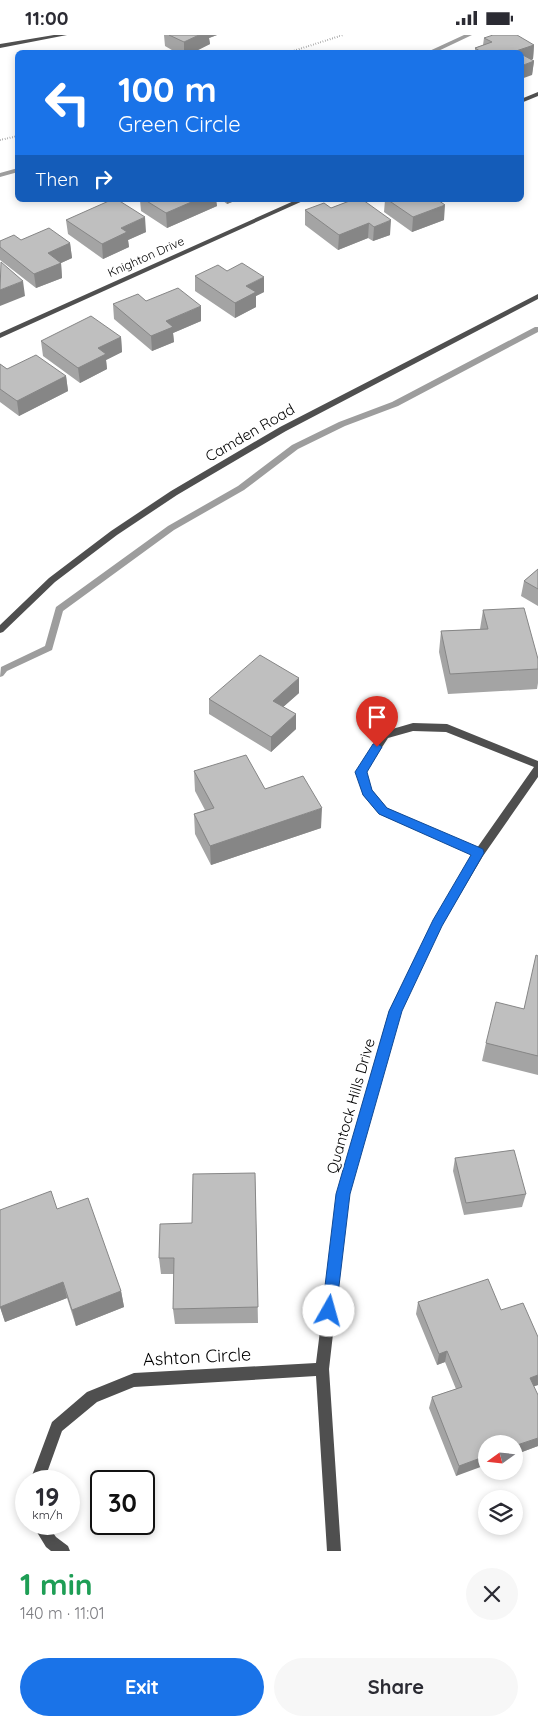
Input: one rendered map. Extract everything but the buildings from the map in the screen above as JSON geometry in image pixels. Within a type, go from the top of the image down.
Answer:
[{"type":"street","points":[[0,45],[64,35]]},
{"type":"street","points":[[524,100],[538,94]]},
{"type":"street","name":"Knighton Drive","points":[[0,335],[298,202]]},
{"type":"street","name":"Camden Road","points":[[0,630],[52,580],[114,533],[174,493],[283,429],[538,296]]},
{"type":"street","points":[[478,853],[383,811],[367,792],[361,772],[385,735],[413,727],[447,728],[538,765]]},
{"type":"street","name":"Quantock Hills Drive","points":[[334,1551],[322,1369],[343,1194],[395,1011],[438,923],[478,853],[538,769]]},
{"type":"street","name":"Ashton Circle","points":[[41,1470],[57,1427],[92,1397],[134,1379],[322,1369]]},
{"type":"street","points":[[46,1535],[51,1542],[63,1551]]},
{"type":"path","points":[[296,50],[343,35]]},
{"type":"path","points":[[0,140],[15,137]]},
{"type":"waterway","points":[[435,50],[469,35]]},
{"type":"waterway","points":[[0,175],[15,171]]},
{"type":"waterway","points":[[0,674],[4,669],[49,648],[59,609],[171,528],[241,488],[295,447],[342,424],[395,404],[538,329]]},
{"type":"route","points":[[329,1311],[343,1194],[395,1011],[438,923],[478,853],[383,811],[367,792],[361,772],[377,747]]}]
